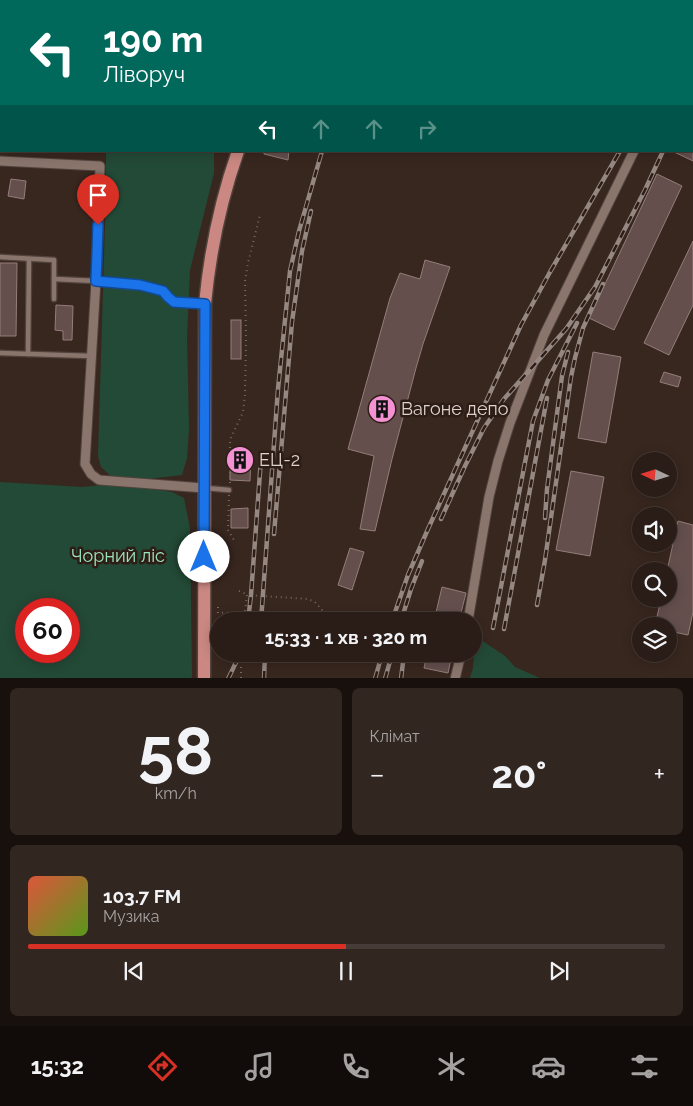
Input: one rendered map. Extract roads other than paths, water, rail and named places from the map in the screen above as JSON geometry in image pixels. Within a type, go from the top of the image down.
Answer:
[{"type":"main road","points":[[204,678],[205,304],[211,253],[220,210],[238,152]]},
{"type":"street","points":[[230,152],[231,171]]},
{"type":"street","points":[[470,612],[489,497],[510,423],[544,335],[634,152]]},
{"type":"street","points":[[0,161],[100,166],[96,281],[85,464],[91,474],[99,480],[204,488]]},
{"type":"street","points":[[96,281],[140,285],[163,291],[174,302],[205,304]]},
{"type":"street","points":[[454,678],[459,662]]},
{"type":"lane","points":[[0,257],[54,260],[54,300]]},
{"type":"lane","points":[[28,354],[29,259]]},
{"type":"lane","points":[[54,278],[96,281]]},
{"type":"lane","points":[[0,353],[92,356]]},
{"type":"lane","points":[[204,488],[229,490]]},
{"type":"railway","points":[[262,612],[278,389],[290,271],[299,231],[322,152]]},
{"type":"railway","points":[[395,612],[408,575],[428,529],[521,325],[619,152]]},
{"type":"railway","points":[[441,519],[484,428],[504,399],[566,329],[595,287],[663,152]]},
{"type":"railway","points":[[274,534],[292,322],[302,251],[311,211]]},
{"type":"railway","points":[[537,605],[571,377],[583,328],[603,284]]},
{"type":"railway","points":[[493,628],[533,421],[548,380],[577,323]]},
{"type":"railway","points":[[545,518],[562,376],[568,352]]},
{"type":"railway","points":[[504,629],[547,398]]},
{"type":"railway","points":[[249,612],[261,459]]},
{"type":"railway","points":[[404,612],[422,561]]},
{"type":"railway","points":[[228,678],[236,662]]},
{"type":"railway","points":[[264,678],[265,662]]},
{"type":"railway","points":[[375,678],[380,662]]},
{"type":"railway","points":[[385,678],[390,662]]},
{"type":"railway","points":[[401,678],[403,662]]},
{"type":"place","name":"Вагоне депо","points":[[382,409]]},
{"type":"place","name":"ЕЦ-2","points":[[240,460]]},
{"type":"park label","name":"Чорний ліс","points":[[118,556]]}]
